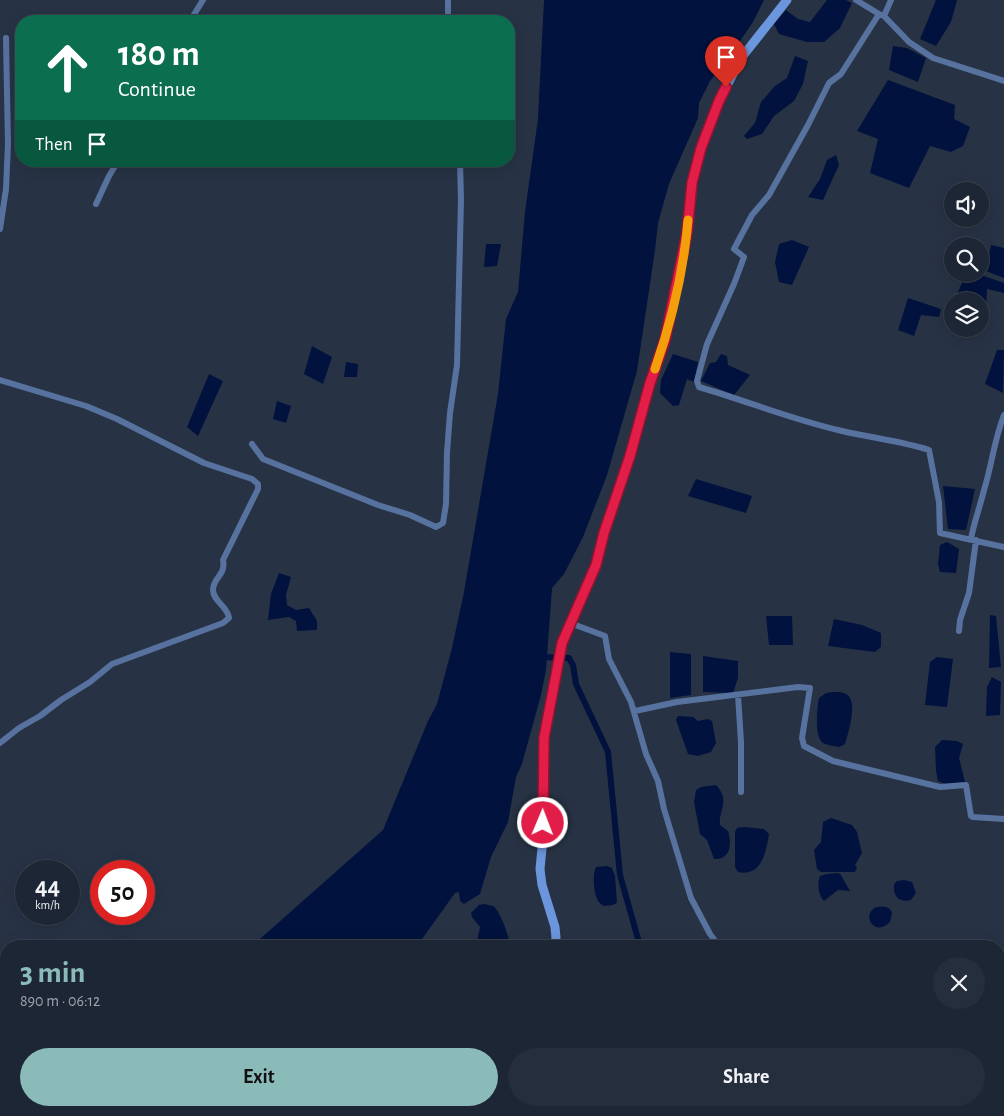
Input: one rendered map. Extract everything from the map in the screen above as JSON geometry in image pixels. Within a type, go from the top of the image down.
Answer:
[{"type":"main road","points":[[556,940],[555,927],[542,886],[540,869],[543,838],[544,738],[562,643],[596,565],[604,533],[630,456],[650,383],[665,340],[687,233],[692,183],[701,148],[719,101],[742,57],[788,0]]},
{"type":"street","points":[[194,15],[203,0]]},
{"type":"street","points":[[447,15],[448,0]]},
{"type":"street","points":[[856,0],[882,15],[908,42],[933,58],[1004,81]]},
{"type":"street","points":[[890,0],[882,15],[841,74],[829,83],[769,195],[752,215],[734,249],[744,257],[707,344],[697,381],[699,387],[757,407],[842,431],[908,443],[929,450],[939,502],[940,533],[1004,547]]},
{"type":"street","points":[[0,229],[6,189],[8,144],[6,38]]},
{"type":"street","points":[[96,204],[114,167]]},
{"type":"street","points":[[252,444],[263,459],[304,476],[378,505],[410,515],[436,527],[443,523],[446,504],[447,453],[457,365],[460,167]]},
{"type":"street","points":[[0,380],[86,406],[117,419],[204,463],[252,479],[258,484],[258,489],[223,560],[224,571],[214,585],[214,595],[228,613],[229,618],[223,623],[112,664],[90,682],[19,728],[0,743]]},
{"type":"street","points":[[959,631],[960,620],[969,593],[976,515],[1004,415]]},
{"type":"street","points":[[570,623],[605,636],[609,659],[635,711],[646,754],[658,781],[664,810],[692,898],[714,940]]},
{"type":"street","points":[[635,711],[677,702],[798,687],[810,688],[802,738],[804,746],[833,761],[940,787],[966,785],[971,816],[1004,819]]},
{"type":"street","points":[[738,695],[741,742],[741,792]]},
{"type":"water","points":[[544,0],[764,0],[753,22],[710,81],[699,103],[698,118],[669,184],[658,223],[637,371],[607,475],[583,537],[564,574],[552,588],[546,670],[541,695],[522,764],[516,777],[508,822],[491,857],[480,894],[464,904],[460,901],[459,892],[455,893],[421,940],[259,940],[383,830],[428,721],[437,704],[464,592],[498,394],[506,319],[518,292],[525,212],[538,119]]},
{"type":"water","points":[[827,0],[846,0],[852,3],[840,28],[824,42],[807,42],[779,34],[774,24],[786,10],[798,19],[810,22]]},
{"type":"water","points":[[936,0],[957,0],[951,22],[936,46],[920,39]]},
{"type":"water","points":[[893,46],[907,48],[926,58],[918,82],[889,70]]},
{"type":"water","points":[[795,56],[808,61],[803,84],[794,101],[774,116],[762,134],[747,139],[744,136],[755,123],[761,102],[775,86],[787,78]]},
{"type":"water","points":[[888,80],[955,105],[954,119],[970,127],[963,146],[951,152],[930,146],[909,188],[870,173],[878,139],[857,131]]},
{"type":"water","points":[[836,155],[839,165],[823,200],[808,197],[820,179],[827,160]]},
{"type":"water","points":[[792,240],[809,247],[792,285],[779,282],[775,262],[779,244]]},
{"type":"water","points":[[486,244],[501,244],[497,266],[484,267]]},
{"type":"water","points":[[991,245],[1004,248],[1004,278],[989,272]]},
{"type":"water","points":[[989,278],[1004,283],[1004,293],[987,289],[987,292],[958,292],[962,282],[989,282]]},
{"type":"water","points":[[908,298],[941,309],[939,317],[921,315],[914,336],[898,330]]},
{"type":"water","points":[[312,346],[332,357],[323,384],[304,374]]},
{"type":"water","points":[[997,350],[1004,350],[1003,393],[985,384]]},
{"type":"water","points":[[673,354],[698,362],[694,382],[687,379],[679,405],[673,406],[660,393],[661,380]]},
{"type":"water","points":[[721,354],[727,356],[728,365],[750,375],[734,395],[701,381],[710,363],[716,362]]},
{"type":"water","points":[[346,362],[358,364],[357,377],[344,377]]},
{"type":"water","points":[[209,374],[223,381],[198,436],[187,427]]},
{"type":"water","points":[[277,401],[291,406],[286,423],[273,419]]},
{"type":"water","points":[[696,479],[752,496],[746,513],[688,496]]},
{"type":"water","points":[[943,486],[975,489],[966,530],[948,529]]},
{"type":"water","points":[[947,542],[959,549],[956,573],[940,572],[938,564],[940,545]]},
{"type":"water","points":[[279,573],[291,577],[286,595],[287,605],[296,610],[309,608],[317,621],[317,630],[297,631],[296,621],[289,617],[268,620],[271,594]]},
{"type":"water","points":[[990,615],[996,616],[1001,667],[989,668]]},
{"type":"water","points":[[766,616],[792,616],[793,645],[769,645]]},
{"type":"water","points":[[834,619],[862,625],[881,633],[881,647],[875,652],[828,646]]},
{"type":"water","points":[[670,652],[691,654],[691,695],[670,698]]},
{"type":"water","points":[[703,656],[738,661],[738,678],[733,693],[703,692]]},
{"type":"water","points":[[937,657],[953,659],[947,707],[925,705],[930,662]]},
{"type":"water","points":[[992,677],[1001,682],[1000,715],[986,716],[987,687]]},
{"type":"water","points":[[826,693],[844,693],[850,697],[852,703],[852,717],[845,744],[839,747],[823,743],[818,735],[819,698]]},
{"type":"water","points":[[678,716],[693,717],[698,721],[708,719],[712,721],[716,743],[711,752],[698,756],[688,754],[676,720]]},
{"type":"water","points":[[942,740],[957,741],[963,744],[959,758],[965,782],[945,784],[938,781],[935,747]]},
{"type":"water","points":[[716,785],[723,796],[720,825],[728,831],[730,841],[727,854],[720,859],[714,859],[707,840],[700,834],[694,802],[696,790],[701,787]]},
{"type":"water","points":[[831,818],[852,825],[857,832],[862,853],[855,865],[857,868],[855,872],[821,872],[817,869],[814,850],[821,842],[823,822]]},
{"type":"water","points":[[737,828],[764,829],[769,834],[761,862],[753,871],[746,873],[738,872],[735,867],[735,832]]},
{"type":"water","points":[[607,866],[612,868],[615,876],[617,903],[606,906],[602,905],[597,898],[594,881],[596,867]]},
{"type":"water","points":[[838,873],[850,891],[838,890],[824,901],[820,896],[820,876]]},
{"type":"water","points":[[897,881],[912,882],[916,893],[911,900],[906,901],[897,898],[894,892],[894,884]]},
{"type":"water","points":[[485,904],[496,909],[509,940],[477,940],[480,927],[471,913],[479,905]]},
{"type":"water","points":[[876,907],[886,907],[892,913],[890,922],[880,928],[875,927],[870,921],[870,913]]},
{"type":"waterway","points":[[540,657],[569,658],[573,665],[576,684],[608,752],[620,875],[638,940]]},
{"type":"slow traffic","points":[[655,369],[665,340],[676,295],[688,220]]},
{"type":"route","points":[[543,823],[544,738],[562,643],[596,565],[604,533],[630,456],[650,383],[665,340],[676,295],[687,233],[692,183],[701,148],[726,87]]}]
